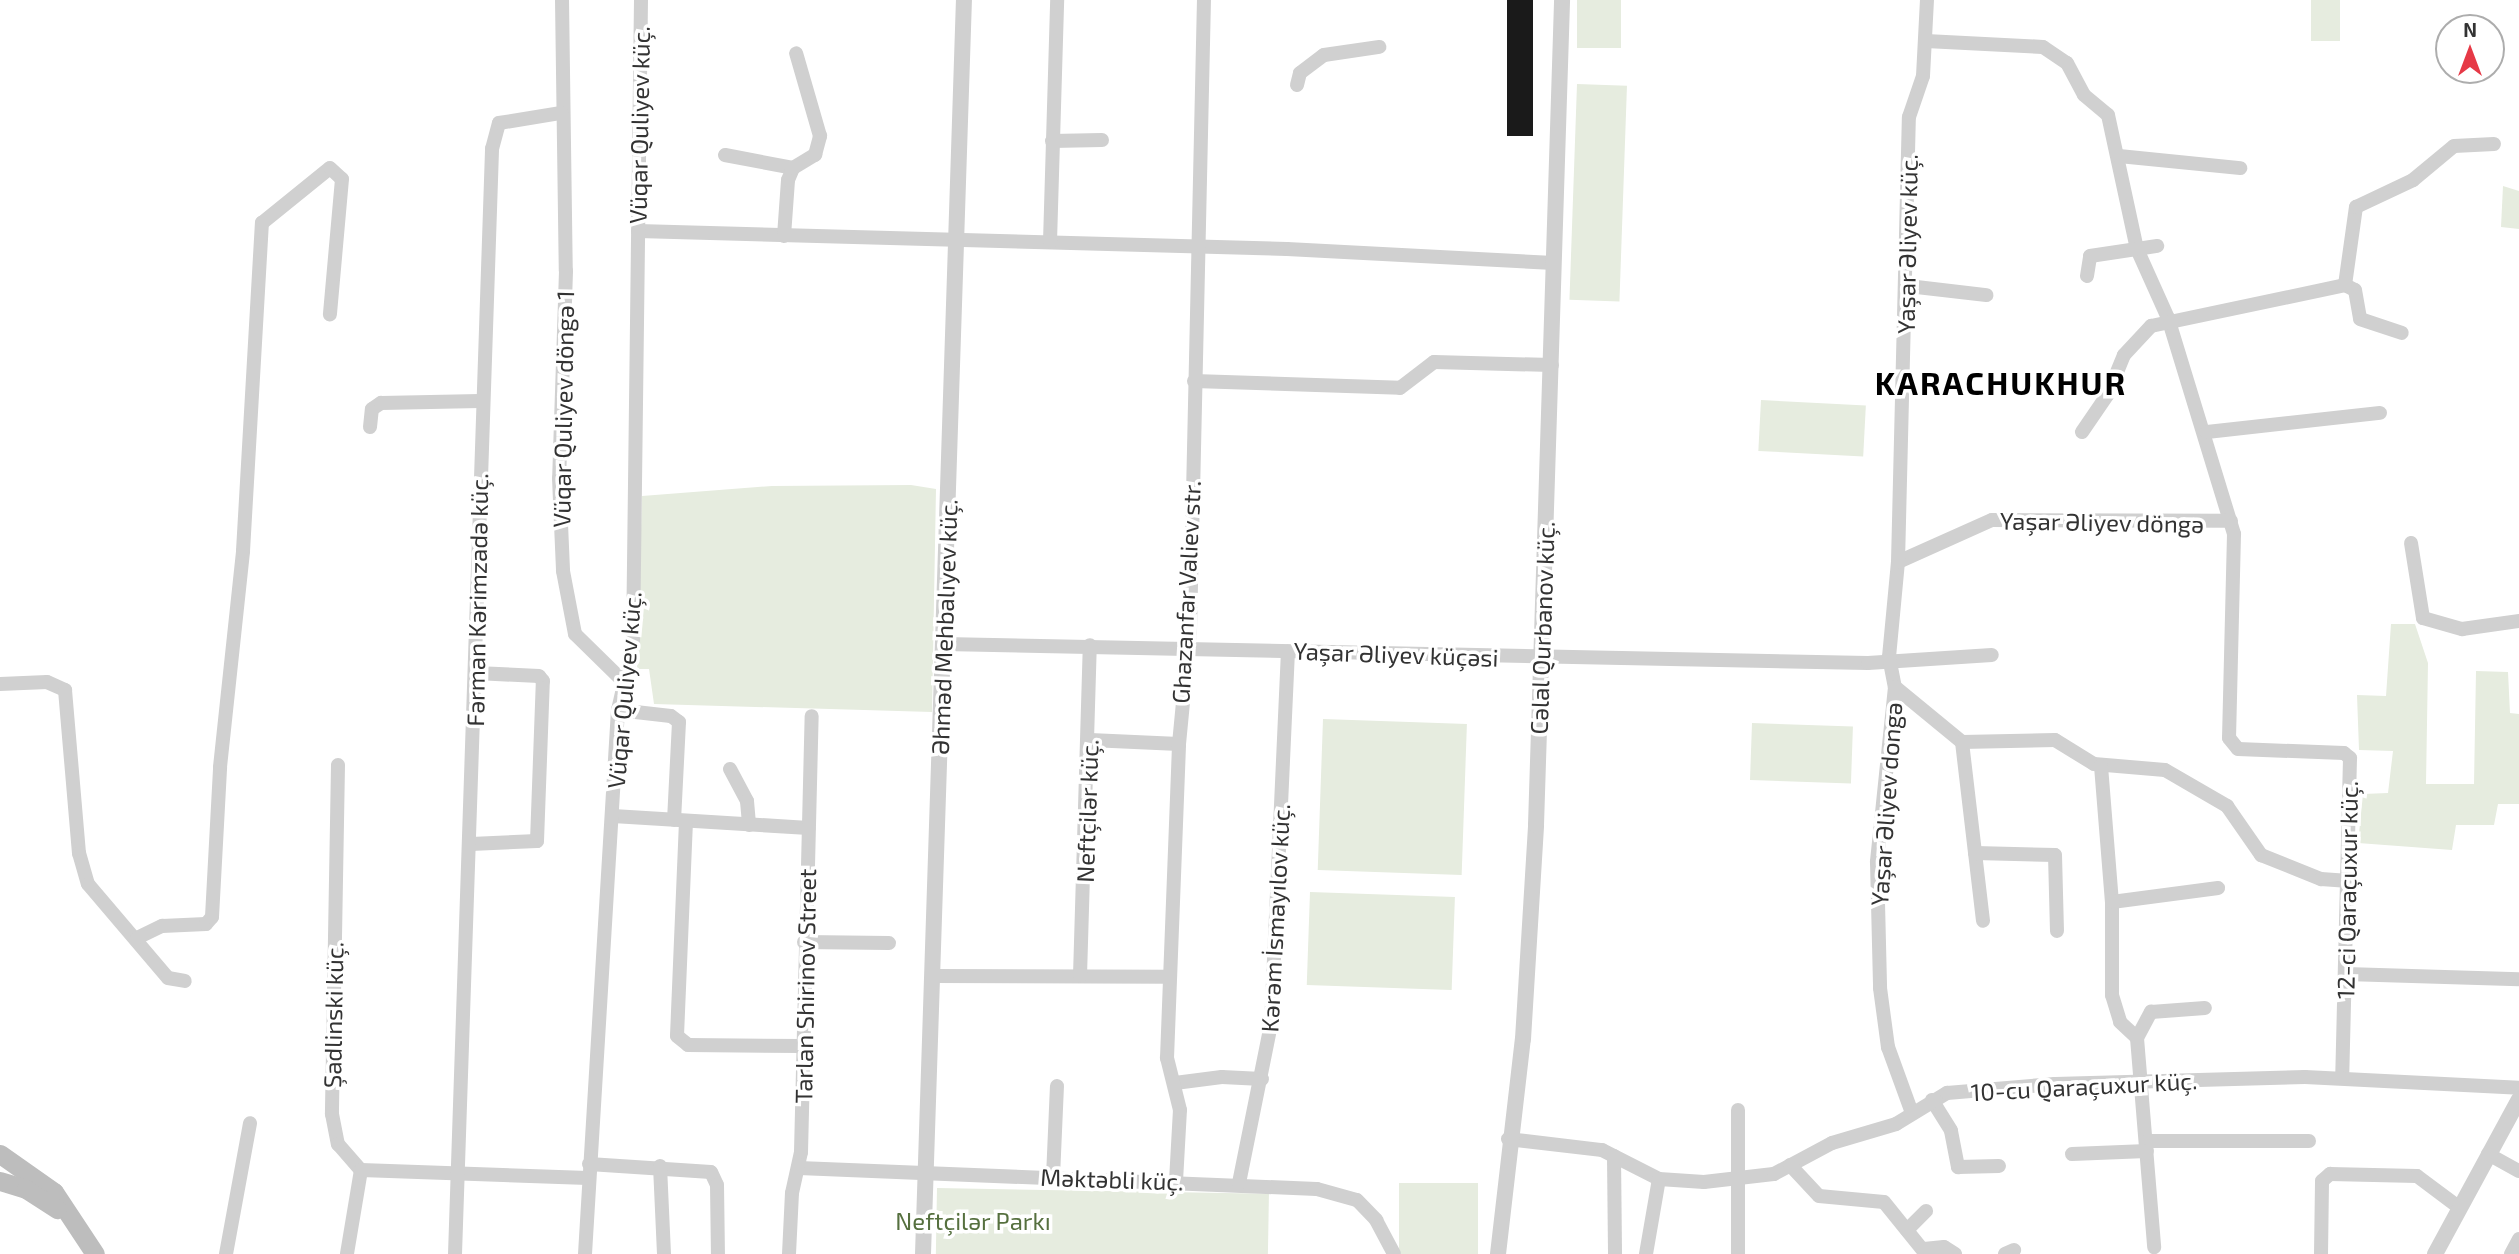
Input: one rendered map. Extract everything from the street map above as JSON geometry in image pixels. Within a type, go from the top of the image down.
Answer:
[{"type":"main road","points":[[0,1154],[54,1192],[93,1250]]},
{"type":"main road","points":[[0,1181],[51,1203],[93,1250]]},
{"type":"street","points":[[561,113],[562,0]]},
{"type":"street","name":"Vüqar Quliyev küç.","points":[[585,1254],[618,710],[634,645],[641,0]]},
{"type":"street","name":"Əhməd Mehbalıyev küç.","points":[[923,1254],[964,0]]},
{"type":"street","points":[[1050,242],[1057,0]]},
{"type":"street","name":"Ghazanfar Valiev str.","points":[[1176,1181],[1181,1111],[1167,1058],[1179,744],[1188,648],[1204,0]]},
{"type":"street","name":"Cəlal Qurbanov küç.","points":[[1498,1254],[1508,1139],[1523,1040],[1552,365],[1562,0]]},
{"type":"street","name":"Yaşar Əliyev küç.","points":[[1889,657],[1898,562],[1908,286],[1909,117],[1923,76],[1927,0]]},
{"type":"street","name":"12-ci Qaraçuxur küç.","points":[[1926,41],[2025,44],[2051,52],[2067,63],[2084,95],[2104,108],[2119,156],[2137,249],[2168,318],[2207,432],[2231,521],[2229,738],[2238,749],[2344,753],[2350,758],[2342,1077]]},
{"type":"street","points":[[1297,85],[1300,73],[1324,55],[1380,47]]},
{"type":"street","points":[[725,155],[793,168],[815,155],[820,136],[796,53]]},
{"type":"street","name":"Fərman Kərimzadə küç.","points":[[455,1254],[471,844],[481,401],[493,136],[499,123],[561,113]]},
{"type":"street","name":"Vüqar Quliyev döngə 1","points":[[561,113],[563,570],[575,634],[625,682]]},
{"type":"street","points":[[1052,141],[1102,140]]},
{"type":"street","points":[[2345,285],[2356,207],[2413,180],[2454,146],[2494,144]]},
{"type":"street","points":[[2119,156],[2239,168]]},
{"type":"street","points":[[137,938],[162,926],[206,924],[212,917],[219,767],[243,551],[262,223],[331,168],[342,179],[330,314]]},
{"type":"street","points":[[784,236],[793,168]]},
{"type":"street","points":[[638,231],[1198,246],[1555,263]]},
{"type":"street","points":[[2087,276],[2090,256],[2157,246]]},
{"type":"street","points":[[2082,432],[2137,338],[2168,318],[2345,285],[2355,290],[2360,319],[2402,333]]},
{"type":"street","points":[[1908,286],[1986,295]]},
{"type":"street","points":[[1195,382],[1400,388],[1434,362],[1552,365]]},
{"type":"street","points":[[370,427],[372,409],[381,403],[481,401]]},
{"type":"street","points":[[2207,432],[2380,413]]},
{"type":"street","name":"Yaşar Əliyev döngə","points":[[1898,562],[1992,520],[2231,521]]},
{"type":"street","points":[[2411,543],[2423,618],[2462,629],[2519,621]]},
{"type":"street","name":"Yaşar Əliyev küçəsi","points":[[944,644],[1868,663],[1889,657],[1992,655]]},
{"type":"street","name":"Neftçilər küç.","points":[[1080,976],[1090,740],[1090,645]]},
{"type":"street","name":"Kərəm İsmayılov küç.","points":[[1239,1182],[1271,1025],[1288,651]]},
{"type":"street","name":"Yaşar Əliyev dongə","points":[[1889,657],[1895,687],[1877,862],[1880,988],[1888,1047],[1912,1113]]},
{"type":"street","points":[[471,844],[537,841],[543,681],[539,676],[476,673]]},
{"type":"street","points":[[0,684],[47,682],[65,690],[83,871],[88,884],[137,938],[168,978],[184,981]]},
{"type":"street","points":[[1895,687],[1962,742],[2054,740],[2101,766],[2165,770],[2227,806],[2261,855],[2320,879],[2348,881]]},
{"type":"street","points":[[618,710],[671,716],[680,722],[677,1036],[688,1045],[802,1046]]},
{"type":"street","name":"Tarlan Shirinov Street","points":[[789,1254],[792,1193],[799,1168],[812,716]]},
{"type":"street","points":[[1090,740],[1179,744]]},
{"type":"street","points":[[1962,742],[1983,921]]},
{"type":"street","name":"Şadlinski küç.","points":[[338,765],[332,1114],[338,1144],[361,1170]]},
{"type":"street","points":[[2101,766],[2112,902],[2115,1011],[2137,1038]]},
{"type":"street","points":[[730,769],[747,801],[749,825]]},
{"type":"street","points":[[613,816],[809,828]]},
{"type":"street","points":[[1975,853],[2055,855],[2057,931]]},
{"type":"street","points":[[2112,902],[2218,888]]},
{"type":"street","points":[[804,942],[889,943]]},
{"type":"street","points":[[2346,974],[2519,979]]},
{"type":"street","points":[[933,976],[1170,977]]},
{"type":"street","points":[[2154,1247],[2137,1038],[2151,1012],[2205,1008]]},
{"type":"street","points":[[1175,1083],[1222,1077],[1262,1079]]},
{"type":"street","name":"10-cu Qaraçuxur küç.","points":[[1508,1139],[1614,1156],[1659,1179],[1737,1179],[1774,1174],[1912,1113],[1932,1100],[2013,1086],[2342,1077],[2519,1088]]},
{"type":"street","points":[[1053,1177],[1057,1086]]},
{"type":"street","points":[[2435,1254],[2519,1099]]},
{"type":"street","points":[[1932,1100],[1951,1131],[1958,1167],[1999,1166]]},
{"type":"street","points":[[1738,1110],[1738,1254]]},
{"type":"street","points":[[226,1254],[250,1123]]},
{"type":"street","points":[[2072,1154],[2147,1146],[2309,1141]]},
{"type":"street","points":[[2488,1154],[2519,1171]]},
{"type":"street","points":[[1614,1156],[1615,1254]]},
{"type":"street","points":[[1790,1165],[1819,1196],[1884,1202],[1925,1252],[1944,1247],[1955,1254]]},
{"type":"street","points":[[347,1254],[361,1170],[457,1173],[588,1171],[660,1166],[704,1167],[715,1176],[718,1254]]},
{"type":"street","points":[[660,1166],[664,1254]]},
{"type":"street","name":"Məktəbli küç.","points":[[799,1168],[1239,1182],[1346,1194],[1376,1220],[1394,1254]]},
{"type":"street","points":[[2321,1254],[2322,1181],[2330,1174],[2417,1176],[2460,1208]]},
{"type":"street","points":[[1646,1254],[1659,1179]]},
{"type":"street","points":[[1907,1230],[1926,1211]]},
{"type":"street","points":[[2511,1254],[2519,1239]]},
{"type":"green space","points":[[1577,0],[1621,0],[1621,48],[1577,48]]},
{"type":"green space","points":[[2311,0],[2340,0],[2340,41],[2311,41]]},
{"type":"green space","points":[[1577,84],[1627,86],[1619,302],[1569,300]]},
{"type":"green space","points":[[2503,186],[2519,191],[2519,229],[2501,227]]},
{"type":"green space","points":[[1761,400],[1866,405],[1863,456],[1758,451]]},
{"type":"green space","points":[[911,485],[936,489],[932,712],[654,704],[649,669],[637,669],[642,496],[772,486]]},
{"type":"green space","points":[[2391,624],[2415,624],[2428,663],[2426,784],[2474,784],[2476,671],[2508,672],[2510,713],[2519,714],[2519,804],[2498,804],[2494,825],[2456,825],[2452,850],[2358,843],[2363,794],[2388,793],[2393,751],[2359,750],[2357,695],[2386,696]]},
{"type":"green space","points":[[1323,719],[1467,724],[1462,875],[1318,870]]},
{"type":"green space","points":[[1752,723],[1853,727],[1851,783],[1750,780]]},
{"type":"green space","points":[[1310,892],[1455,897],[1452,990],[1307,985]]},
{"type":"green space","points":[[1399,1183],[1478,1183],[1478,1254],[1399,1254]]},
{"type":"green space","name":"Neftçilər Parkı","points":[[937,1188],[1269,1194],[1268,1254],[936,1254]]},
{"type":"building","points":[[1507,0],[1533,0],[1533,136],[1507,136]]},
{"type":"district","name":"KARACHUKHUR","points":[[2001,382]]}]
